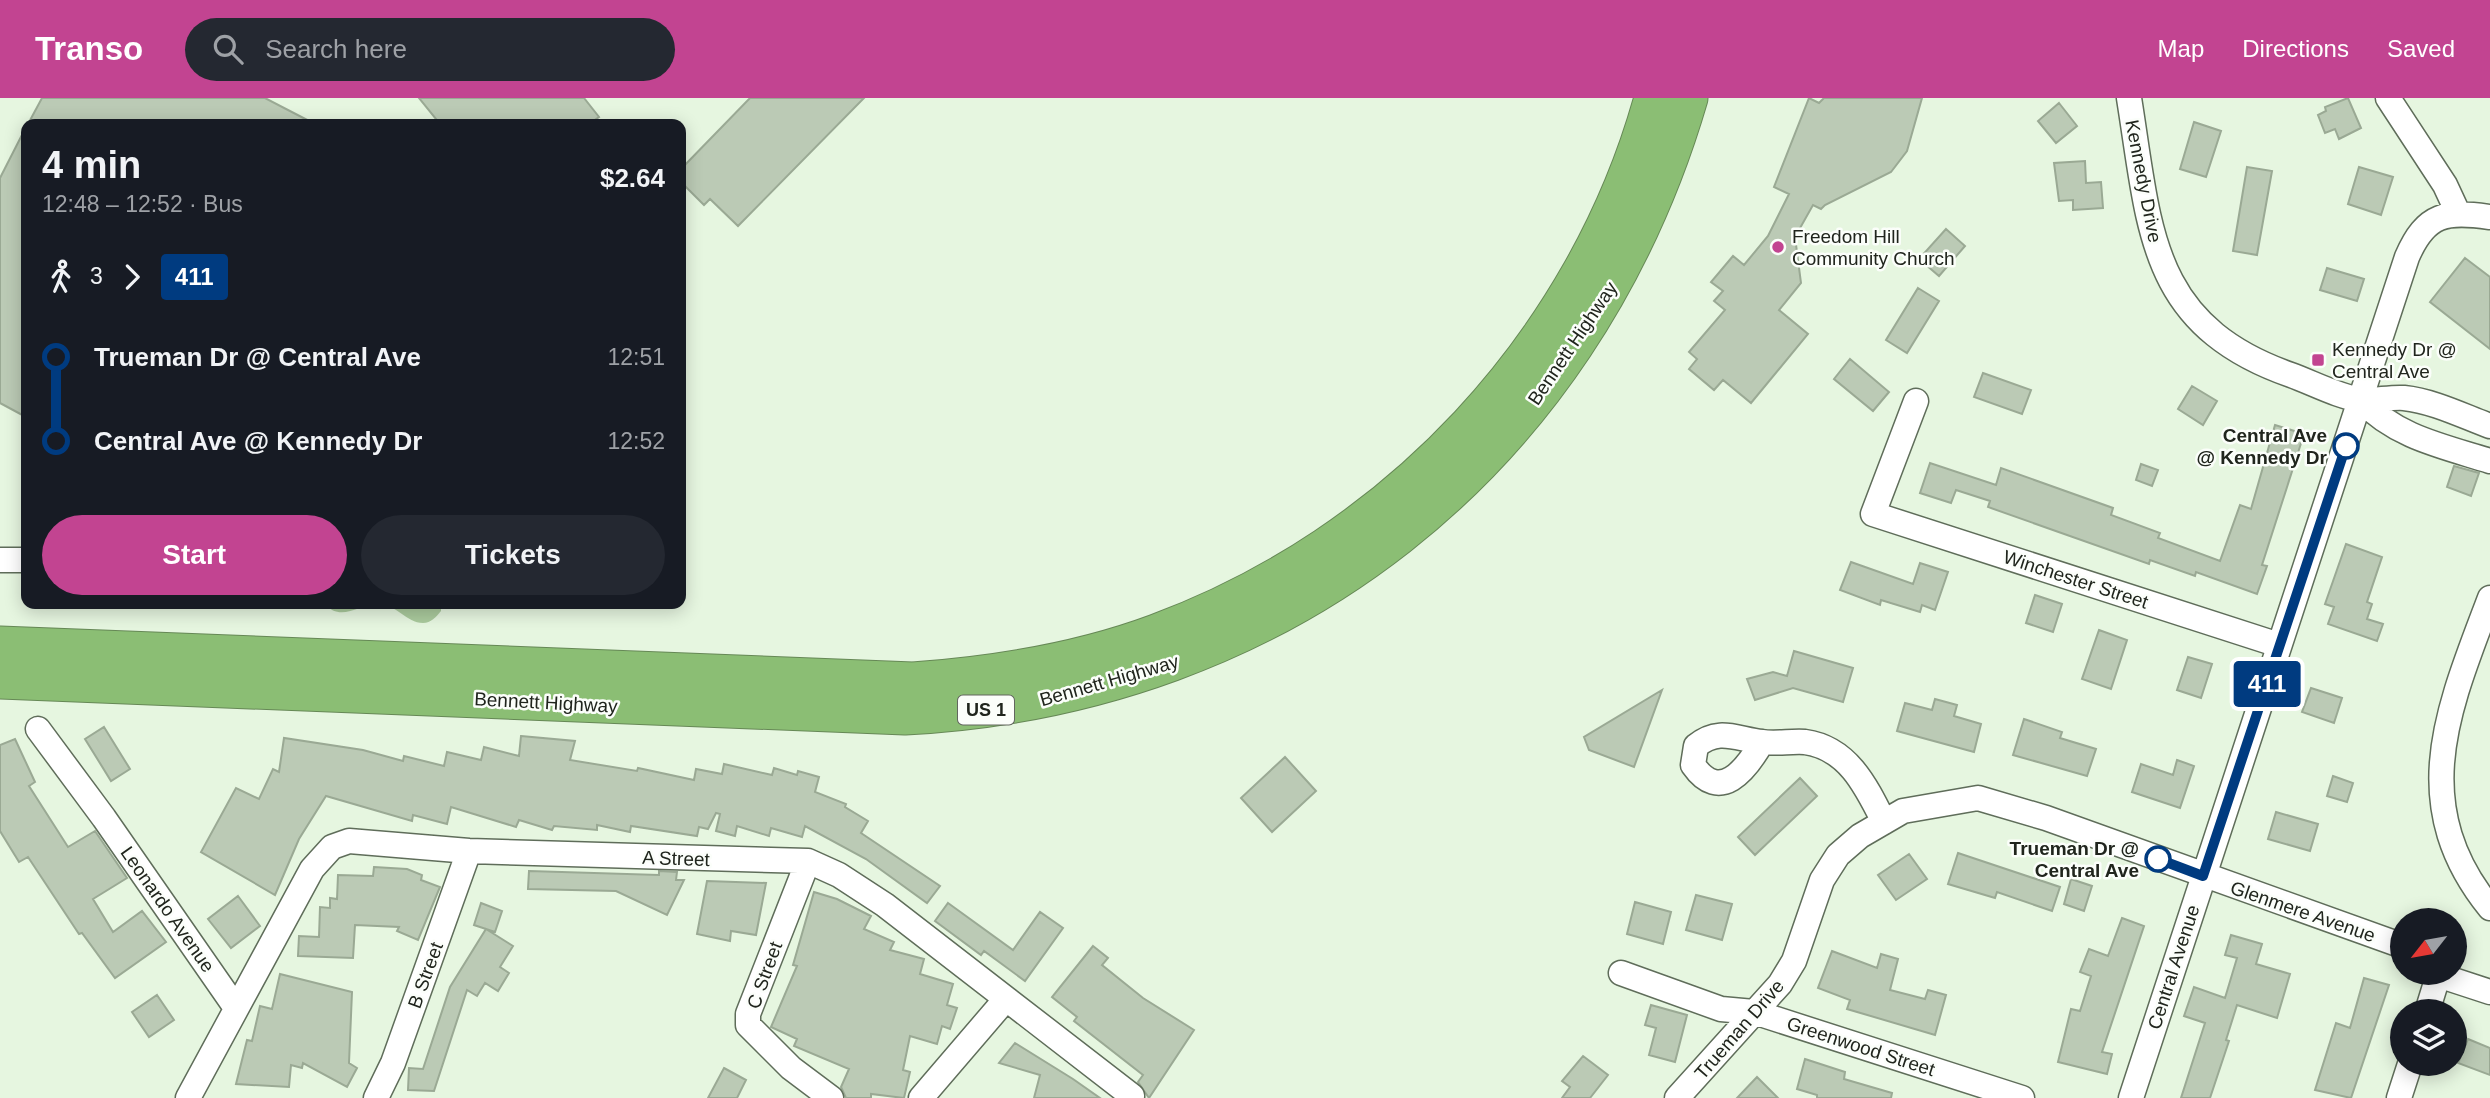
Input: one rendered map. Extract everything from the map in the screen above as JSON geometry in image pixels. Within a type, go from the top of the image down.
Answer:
[{"type":"highway","name":"Bennett Highway","points":[[0,645],[913,681],[1035,666],[1155,634],[1231,601],[1326,547],[1402,490],[1461,433],[1515,371],[1583,268],[1619,195],[1653,98]]},
{"type":"highway","name":"Bennett Highway","points":[[0,680],[905,716],[1027,703],[1148,673],[1237,636],[1335,583],[1423,517],[1494,449],[1547,386],[1616,280],[1652,204],[1689,98]]},
{"type":"street","name":"Kennedy Drive","points":[[2129,98],[2154,242],[2161,264],[2184,306],[2212,334],[2251,358],[2361,400],[2385,422],[2403,433],[2490,461]]},
{"type":"street","points":[[2388,98],[2445,185],[2458,213]]},
{"type":"street","name":"Central Avenue","points":[[2131,1098],[2414,242],[2430,223],[2458,213],[2490,216]]},
{"type":"street","name":"Kennedy Drive","points":[[2361,400],[2419,400],[2490,426]]},
{"type":"street","name":"Winchester Street","points":[[1916,401],[1873,514],[2279,645]]},
{"type":"street","points":[[0,560],[21,560]]},
{"type":"street","points":[[2490,598],[2450,705],[2441,762],[2442,792],[2449,828],[2466,870],[2490,908]]},
{"type":"street","name":"Leonardo Avenue","points":[[38,729],[104,818],[236,1008]]},
{"type":"street","points":[[1762,742],[1803,742],[1837,752],[1865,786],[1884,822]]},
{"type":"street","name":"Trueman Drive","points":[[1677,1098],[1780,984],[1794,961],[1822,880],[1839,855],[1860,836],[1903,811],[1978,798],[2046,818],[2203,876]]},
{"type":"street","name":"A Street","points":[[236,1008],[312,869],[332,847],[349,841],[469,850],[808,861],[839,875],[885,905],[1132,1096]]},
{"type":"street","name":"B Street","points":[[376,1098],[393,1063],[469,850]]},
{"type":"street","name":"C Street","points":[[808,861],[748,1014],[748,1025],[791,1068],[831,1098]]},
{"type":"street","name":"Glenmere Avenue","points":[[2203,876],[2390,941]]},
{"type":"street","name":"Greenwood Street","points":[[1621,973],[1721,1009],[1754,1012],[2022,1098]]},
{"type":"street","points":[[2468,984],[2490,992]]},
{"type":"street","points":[[921,1098],[1005,1000]]},
{"type":"street","points":[[188,1098],[236,1008]]},
{"type":"street","points":[[2399,1098],[2406,1076]]},
{"type":"green space","points":[[331,609],[357,609],[350,611],[337,612]]},
{"type":"green space","points":[[393,609],[441,609],[431,621],[423,623],[411,620]]},
{"type":"building","points":[[42,98],[265,98],[305,119],[31,119]]},
{"type":"building","points":[[419,98],[584,98],[599,117],[596,119],[436,119]]},
{"type":"building","points":[[750,98],[864,98],[738,226],[710,199],[704,205],[686,187],[686,164]]},
{"type":"building","name":"Freedom Hill Community Church","points":[[1809,98],[1819,103],[1824,98],[1922,98],[1907,151],[1891,172],[1821,209],[1813,205],[1795,237],[1801,283],[1779,310],[1808,334],[1751,403],[1723,380],[1714,390],[1689,369],[1697,359],[1689,352],[1725,310],[1714,301],[1723,291],[1711,282],[1733,256],[1744,265],[1768,236],[1789,194],[1774,187]]},
{"type":"building","points":[[2348,98],[2361,128],[2339,139],[2335,129],[2325,133],[2318,115],[2326,111],[2325,107]]},
{"type":"building","points":[[2059,103],[2077,126],[2056,143],[2038,121]]},
{"type":"building","points":[[2194,122],[2221,131],[2206,177],[2180,169]]},
{"type":"building","points":[[21,137],[21,414],[0,403],[0,178]]},
{"type":"building","points":[[2085,161],[2086,183],[2101,182],[2103,208],[2073,210],[2073,200],[2059,201],[2054,163]]},
{"type":"building","points":[[2247,167],[2272,171],[2257,255],[2233,251]]},
{"type":"building","points":[[2359,167],[2393,177],[2381,215],[2348,204]]},
{"type":"building","points":[[1946,229],[1965,246],[1939,276],[1919,259]]},
{"type":"building","points":[[2465,258],[2490,277],[2490,349],[2430,302]]},
{"type":"building","points":[[2327,268],[2364,279],[2357,301],[2320,290]]},
{"type":"building","points":[[1918,288],[1939,301],[1907,353],[1886,340]]},
{"type":"building","points":[[1850,359],[1889,392],[1873,411],[1834,379]]},
{"type":"building","points":[[1983,373],[2031,390],[2022,414],[1974,397]]},
{"type":"building","points":[[2192,386],[2217,401],[2203,425],[2178,409]]},
{"type":"building","points":[[2275,425],[2304,434],[2262,565],[2267,566],[2257,594],[2196,572],[2195,576],[2150,560],[2149,564],[1988,507],[1990,501],[1956,490],[1951,503],[1920,493],[1930,463],[1996,485],[2001,468],[2113,508],[2111,515],[2160,533],[2158,538],[2220,561],[2240,505],[2251,509]]},
{"type":"building","points":[[2141,464],[2158,470],[2152,486],[2136,480]]},
{"type":"building","points":[[2454,466],[2479,473],[2471,496],[2447,487]]},
{"type":"building","points":[[2346,544],[2382,557],[2367,602],[2372,604],[2367,619],[2383,624],[2377,641],[2328,624],[2334,607],[2325,604]]},
{"type":"building","points":[[1851,562],[1913,584],[1920,563],[1948,572],[1935,610],[1922,605],[1920,612],[1881,600],[1880,605],[1840,590]]},
{"type":"building","points":[[2035,595],[2062,604],[2053,632],[2026,623]]},
{"type":"building","points":[[2099,630],[2127,640],[2111,689],[2082,679]]},
{"type":"building","points":[[1794,651],[1853,668],[1843,702],[1793,688],[1755,700],[1747,679],[1773,672],[1787,676]]},
{"type":"building","points":[[2188,657],[2212,664],[2201,698],[2177,690]]},
{"type":"building","points":[[2311,688],[2342,698],[2334,723],[2302,712]]},
{"type":"building","points":[[1662,690],[1634,767],[1589,750],[1584,737]]},
{"type":"building","points":[[1935,699],[1957,705],[1954,716],[1981,724],[1974,752],[1897,731],[1905,703],[1932,710]]},
{"type":"building","points":[[2024,719],[2062,732],[2060,738],[2096,749],[2087,776],[2013,755]]},
{"type":"building","points":[[104,727],[130,769],[111,781],[85,739]]},
{"type":"building","points":[[521,736],[575,741],[570,760],[637,771],[638,768],[694,780],[696,769],[722,774],[724,764],[772,775],[774,768],[797,775],[798,771],[819,777],[815,792],[846,804],[845,807],[868,821],[861,833],[940,886],[927,903],[866,859],[805,826],[802,837],[771,828],[769,836],[737,826],[735,836],[716,831],[720,814],[716,813],[708,829],[699,827],[697,836],[631,826],[630,832],[597,825],[597,830],[554,826],[552,830],[519,820],[516,827],[451,807],[447,824],[413,815],[412,821],[326,796],[299,839],[275,895],[201,852],[236,788],[259,799],[273,769],[279,772],[284,738],[363,750],[403,761],[404,756],[444,766],[447,752],[481,760],[484,747],[519,756]]},
{"type":"building","points":[[15,739],[35,782],[29,786],[68,847],[95,831],[127,878],[93,899],[113,932],[142,911],[166,942],[115,978],[82,933],[79,934],[28,857],[19,862],[0,831],[0,745]]},
{"type":"building","points":[[1285,757],[1316,791],[1272,832],[1241,798]]},
{"type":"building","points":[[2177,760],[2194,766],[2180,808],[2132,792],[2141,764],[2173,775]]},
{"type":"building","points":[[2333,776],[2353,783],[2347,802],[2327,796]]},
{"type":"building","points":[[1800,778],[1817,796],[1755,855],[1738,837]]},
{"type":"building","points":[[2276,812],[2318,824],[2310,851],[2268,839]]},
{"type":"building","points":[[1958,853],[2060,887],[2052,911],[1997,892],[1995,898],[1948,884]]},
{"type":"building","points":[[1909,854],[1927,879],[1896,900],[1878,875]]},
{"type":"building","points":[[374,867],[407,869],[422,875],[421,880],[440,887],[418,940],[397,931],[399,927],[355,925],[353,958],[298,956],[299,936],[319,937],[320,907],[330,908],[330,898],[337,899],[338,875],[373,876]]},
{"type":"building","points":[[529,871],[659,875],[659,871],[677,872],[676,880],[684,880],[667,915],[616,891],[528,889]]},
{"type":"building","points":[[2071,879],[2092,886],[2084,911],[2064,904]]},
{"type":"building","points":[[707,881],[766,883],[756,935],[731,931],[730,941],[697,934]]},
{"type":"building","points":[[814,892],[837,899],[871,916],[864,929],[894,942],[890,950],[924,959],[920,974],[953,984],[947,1005],[957,1008],[950,1029],[942,1026],[937,1044],[910,1036],[903,1070],[910,1072],[904,1098],[871,1094],[871,1098],[846,1098],[841,1087],[849,1069],[794,1046],[797,1039],[771,1027],[797,966],[793,965]]},
{"type":"building","points":[[1696,895],[1732,904],[1722,940],[1686,930]]},
{"type":"building","points":[[238,896],[260,926],[231,948],[208,919]]},
{"type":"building","points":[[1635,902],[1671,912],[1663,944],[1627,934]]},
{"type":"building","points":[[481,903],[502,911],[495,932],[474,925]]},
{"type":"building","points":[[948,903],[1013,950],[1040,912],[1063,928],[1025,981],[984,951],[981,955],[935,921]]},
{"type":"building","points":[[2122,918],[2144,926],[2102,1052],[2112,1054],[2107,1074],[2058,1062],[2071,1009],[2080,1011],[2091,976],[2080,972],[2089,949],[2108,956]]},
{"type":"building","points":[[486,929],[513,946],[500,967],[509,973],[498,991],[485,983],[477,996],[467,990],[434,1091],[408,1090],[409,1068],[423,1069],[450,987]]},
{"type":"building","points":[[2231,935],[2262,944],[2256,964],[2290,974],[2277,1018],[2237,1005],[2226,1040],[2229,1041],[2210,1098],[2181,1098],[2205,1023],[2184,1016],[2194,987],[2225,998],[2237,958],[2225,955]]},
{"type":"building","points":[[1093,946],[1108,958],[1102,965],[1143,998],[1194,1030],[1149,1098],[1138,1082],[1143,1075],[1074,1021],[1077,1017],[1052,997]]},
{"type":"building","points":[[1832,951],[1877,968],[1881,954],[1898,959],[1890,990],[1925,999],[1928,990],[1946,995],[1935,1035],[1847,1009],[1850,1000],[1818,988]]},
{"type":"building","points":[[280,974],[352,992],[349,1063],[357,1068],[347,1087],[303,1063],[302,1068],[291,1065],[289,1087],[236,1084],[247,1040],[252,1041],[260,1006],[272,1009]]},
{"type":"building","points":[[2364,978],[2389,985],[2351,1098],[2315,1090],[2336,1023],[2350,1028]]},
{"type":"building","points":[[157,995],[174,1020],[149,1037],[132,1012]]},
{"type":"building","points":[[1651,1005],[1687,1015],[1675,1062],[1649,1055],[1656,1028],[1645,1025]]},
{"type":"building","points":[[2468,1039],[2490,1048],[2490,1075],[2467,1066]]},
{"type":"building","points":[[1015,1043],[1100,1098],[1034,1098],[1040,1075],[999,1063]]},
{"type":"building","points":[[1583,1056],[1608,1075],[1590,1098],[1562,1098],[1570,1087],[1562,1081]]},
{"type":"building","points":[[1805,1059],[1845,1072],[1844,1079],[1892,1093],[1891,1098],[1817,1098],[1817,1095],[1797,1089]]},
{"type":"building","points":[[724,1068],[746,1080],[737,1098],[708,1098]]},
{"type":"building","points":[[1757,1077],[1778,1098],[1737,1098]]},
{"type":"bus line","name":"411","points":[[2158,859],[2203,876],[2346,446]]},
{"type":"place","name":"Freedom Hill Community Church","points":[[1778,247]]},
{"type":"place","name":"Kennedy Dr @ Central Ave","points":[[2318,360]]},
{"type":"place","name":"Central Ave @ Kennedy Dr","points":[[2346,446]]},
{"type":"place","name":"Trueman Dr @ Central Ave","points":[[2158,859]]}]
